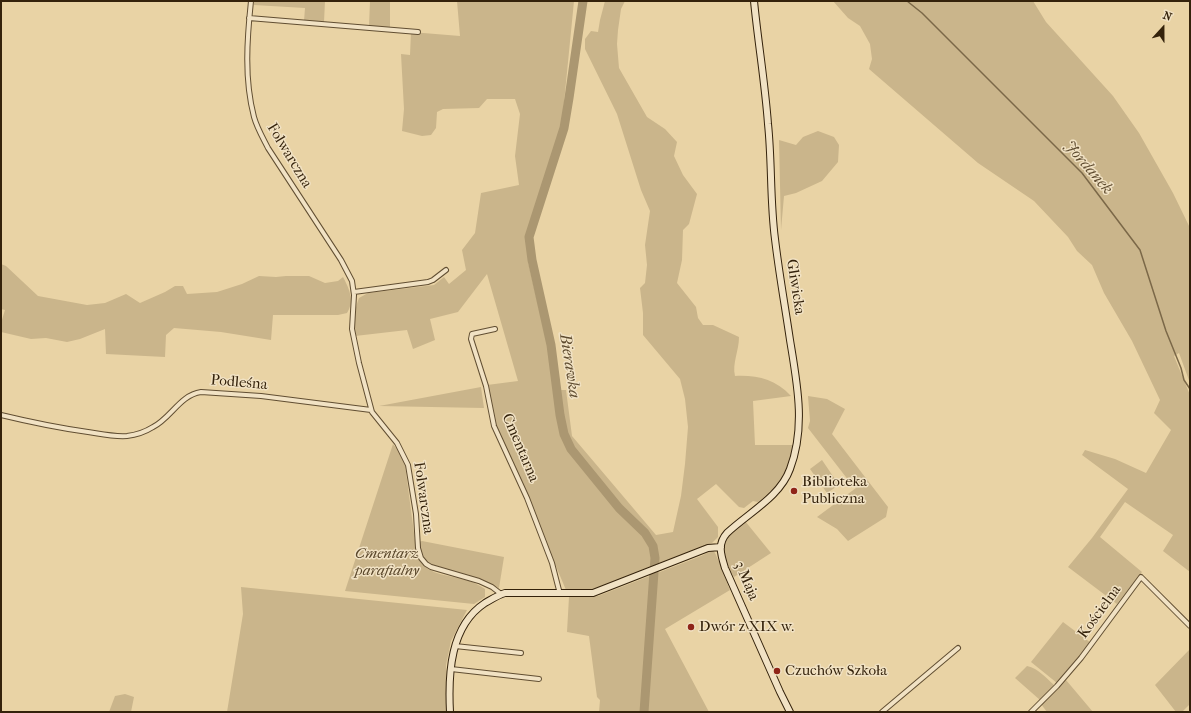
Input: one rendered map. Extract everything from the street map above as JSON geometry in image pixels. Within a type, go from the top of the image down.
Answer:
[{"type":"main road","name":"Gliwicka","points":[[720,547],[723,538],[728,532],[771,496],[784,482],[793,458],[799,422],[797,386],[773,220],[768,124],[754,1]]},
{"type":"main road","points":[[450,712],[449,691],[455,646],[463,627],[470,616],[481,606],[501,594],[593,593],[708,548],[720,547]]},
{"type":"main road","name":"3 Maja","points":[[720,547],[721,557],[725,568],[790,712]]},
{"type":"street","name":"Folwarczna","points":[[251,1],[247,53],[249,88],[256,122],[274,158],[346,269],[352,281],[354,292],[352,322],[353,339],[371,410],[376,419],[397,443],[408,465],[416,514],[418,548],[422,560],[437,570],[469,578],[485,584],[501,594]]},
{"type":"street","points":[[249,18],[418,32]]},
{"type":"street","points":[[354,292],[428,282],[446,270]]},
{"type":"street","name":"Cmentarna","points":[[495,329],[472,334],[470,339],[486,386],[494,426],[527,498],[552,563],[560,594]]},
{"type":"street","name":"Podleśna","points":[[1,415],[72,430],[123,436],[140,433],[156,425],[169,415],[187,397],[199,392],[261,396],[371,410]]},
{"type":"street","name":"Kościelna","points":[[1031,712],[1057,686],[1081,658],[1141,577],[1190,626]]},
{"type":"street","points":[[455,646],[521,653]]},
{"type":"street","points":[[882,712],[958,648]]},
{"type":"street","points":[[451,669],[539,679]]},
{"type":"green space","points":[[254,1],[325,1],[324,22],[304,21],[305,8],[254,5]]},
{"type":"green space","points":[[370,1],[390,1],[390,27],[369,26]]},
{"type":"green space","points":[[457,1],[574,1],[562,123],[529,229],[528,262],[550,356],[553,390],[566,390],[572,436],[656,535],[673,532],[681,496],[688,427],[685,399],[680,379],[643,335],[643,313],[640,288],[645,283],[647,265],[645,245],[650,211],[641,190],[617,114],[585,49],[585,39],[591,31],[598,32],[605,1],[625,1],[621,9],[618,30],[617,44],[619,68],[647,117],[665,129],[677,142],[674,156],[683,175],[697,194],[689,224],[683,230],[682,260],[677,283],[696,307],[698,318],[703,325],[713,325],[739,337],[734,366],[735,376],[751,376],[765,379],[779,386],[791,396],[753,401],[755,445],[793,445],[788,464],[782,478],[772,490],[758,502],[753,501],[744,508],[739,507],[716,484],[697,499],[718,527],[718,537],[712,543],[591,590],[566,590],[496,425],[487,385],[518,381],[487,274],[458,312],[430,319],[435,340],[413,349],[407,330],[355,336],[354,317],[359,298],[368,293],[434,285],[444,277],[449,284],[466,270],[462,250],[475,233],[481,193],[519,185],[515,156],[520,114],[515,99],[487,99],[479,108],[443,109],[437,112],[436,128],[431,135],[422,136],[402,131],[404,109],[401,54],[410,55],[411,32],[460,36]]},
{"type":"green space","points":[[833,1],[1033,1],[1046,22],[1113,96],[1139,133],[1173,193],[1190,228],[1190,383],[1179,353],[1174,356],[1190,395],[1190,572],[1163,551],[1173,535],[1125,502],[1100,537],[1142,572],[1117,604],[1068,567],[1092,538],[1128,489],[1082,455],[1085,450],[1115,459],[1146,473],[1171,430],[1154,413],[1160,400],[1132,341],[1104,293],[1092,265],[1077,251],[1068,237],[1034,201],[978,163],[869,69],[872,59],[870,44],[860,26],[848,18]]},
{"type":"green space","points":[[818,131],[834,137],[839,145],[838,162],[822,181],[796,193],[784,196],[781,230],[779,140],[796,145],[803,137]]},
{"type":"green space","points":[[1,264],[6,266],[38,296],[87,305],[105,303],[126,294],[140,303],[175,286],[183,286],[187,294],[217,292],[242,284],[259,276],[309,276],[325,283],[338,281],[343,277],[349,290],[351,304],[347,313],[338,315],[273,315],[271,340],[221,332],[174,328],[166,335],[165,357],[106,354],[105,329],[80,339],[67,342],[46,338],[31,339],[1,332],[1,323],[5,310],[1,309]]},
{"type":"green space","points":[[481,387],[484,408],[379,406]]},
{"type":"green space","points":[[808,396],[827,399],[845,409],[832,434],[888,507],[886,517],[848,541],[837,529],[817,517],[856,488],[808,428],[810,421]]},
{"type":"green space","name":"Cmentarz parafialny","points":[[393,444],[404,457],[417,556],[421,563],[432,571],[470,581],[485,589],[485,597],[474,604],[345,591]]},
{"type":"green space","points":[[822,460],[839,485],[827,493],[810,469]]},
{"type":"green space","points":[[745,521],[771,553],[734,577],[725,559],[724,546],[731,534]]},
{"type":"green space","points":[[422,541],[504,557],[499,588],[475,578],[431,565],[423,558],[421,553],[419,542]]},
{"type":"green space","points":[[713,550],[730,590],[665,629],[709,712],[599,712],[600,700],[597,697],[589,636],[567,632],[569,597],[598,596]]},
{"type":"green space","points":[[241,587],[467,610],[451,641],[446,665],[447,712],[227,712],[243,614]]},
{"type":"green space","points":[[1063,622],[1091,643],[1057,683],[1031,662]]},
{"type":"green space","points":[[1190,649],[1190,704],[1182,712],[1176,712],[1155,685]]},
{"type":"green space","points":[[1027,666],[1038,671],[1054,685],[1040,700],[1015,678]]},
{"type":"green space","points":[[1066,680],[1093,712],[1047,712],[1041,704]]},
{"type":"green space","points":[[125,694],[134,697],[131,712],[109,712],[115,696]]},
{"type":"waterway","name":"Bierawka","points":[[583,1],[564,128],[529,237],[532,260],[551,345],[560,415],[564,434],[571,449],[619,508],[645,533],[653,546],[655,558],[644,712]]},
{"type":"waterway","name":"Jordanek","points":[[907,1],[922,13],[1082,173],[1140,250],[1166,331],[1181,368],[1184,380],[1190,389]]},
{"type":"place","name":"Biblioteka Publiczna","points":[[794,491]]},
{"type":"place","name":"Dwór z XIX w.","points":[[691,627]]},
{"type":"place","name":"Czuchów Szkoła","points":[[777,671]]}]
